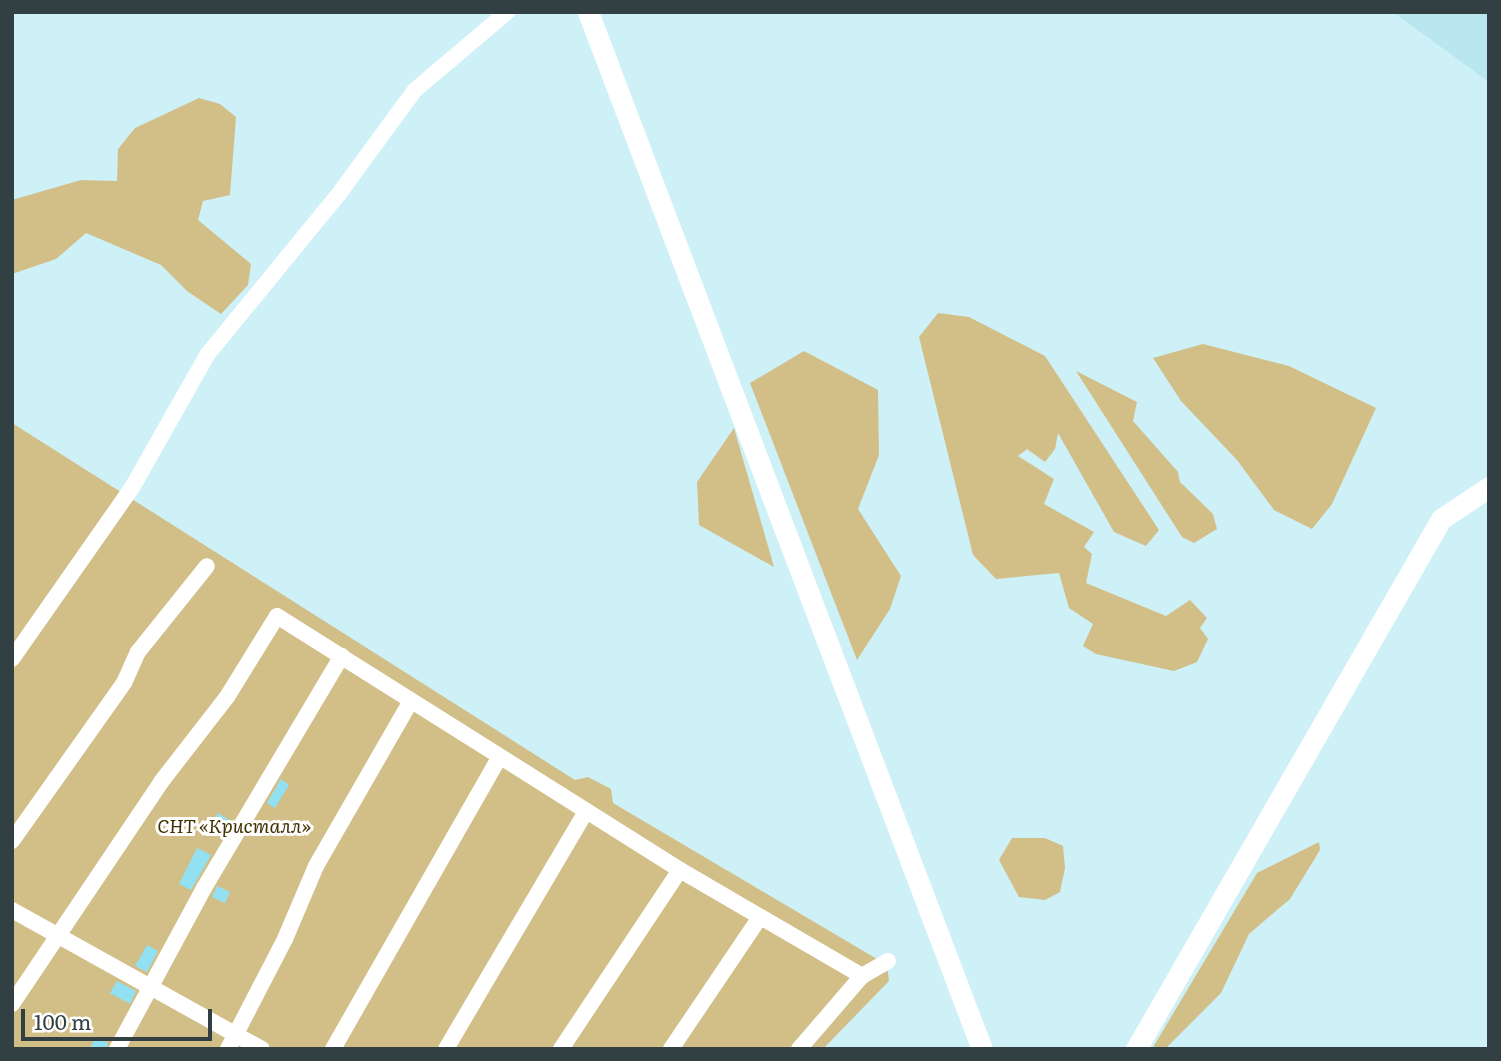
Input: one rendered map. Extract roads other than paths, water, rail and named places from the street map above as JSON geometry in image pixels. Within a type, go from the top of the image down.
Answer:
[{"type":"main road","points":[[587,12],[982,1049]]},
{"type":"main road","points":[[1136,1049],[1441,519],[1489,487]]},
{"type":"street","points":[[12,659],[133,486],[207,355],[341,191],[415,90],[507,12]]},
{"type":"street","points":[[12,841],[124,682],[138,652],[207,566]]},
{"type":"street","points":[[12,1004],[161,782],[227,697],[277,616],[680,870],[862,976]]},
{"type":"street","points":[[117,1049],[204,888],[342,656]]},
{"type":"street","points":[[232,1042],[285,939],[316,866],[411,701]]},
{"type":"street","points":[[333,1049],[499,758]]},
{"type":"street","points":[[446,1049],[586,811]]},
{"type":"street","points":[[561,1049],[680,870]]},
{"type":"street","points":[[12,910],[150,988],[232,1042],[262,1049]]},
{"type":"street","points":[[671,1049],[760,917]]},
{"type":"street","points":[[799,1049],[862,976],[888,961]]},
{"type":"park label","name":"СНТ «Кристалл»","points":[[234,826]]}]
